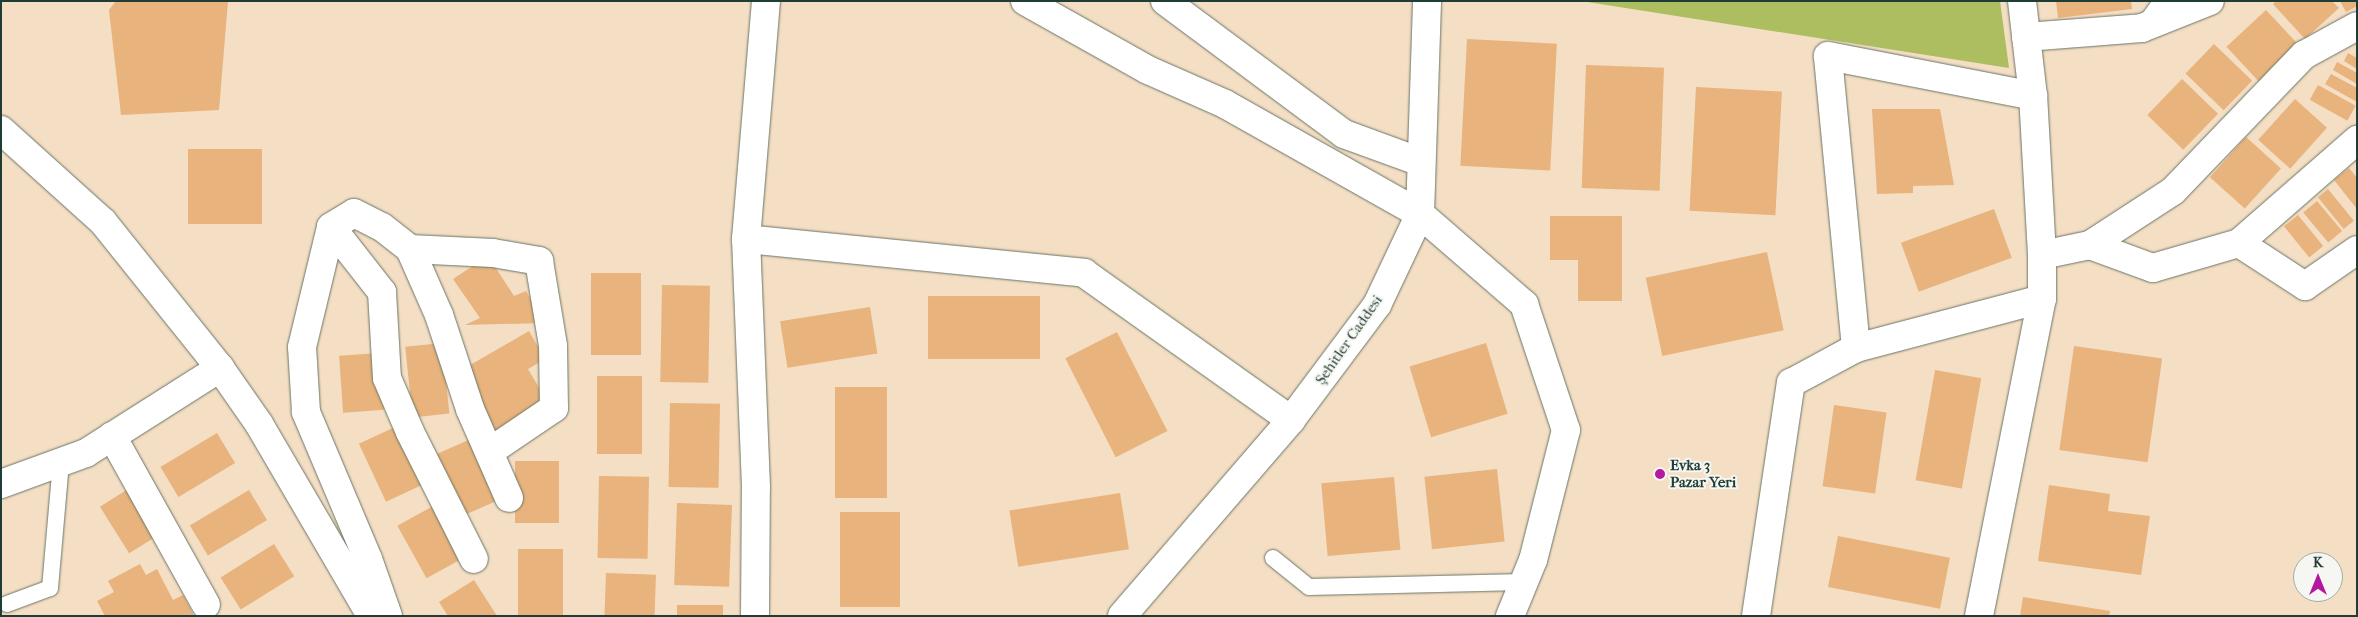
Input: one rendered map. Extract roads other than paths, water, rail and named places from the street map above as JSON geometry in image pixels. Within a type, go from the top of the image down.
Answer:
[{"type":"street","points":[[755,616],[756,487],[746,239],[766,1]]},
{"type":"street","points":[[1025,1],[1148,70],[1225,104],[1420,214],[1524,304],[1566,430],[1533,560],[1510,616]]},
{"type":"street","points":[[1165,1],[1344,134],[1421,162]]},
{"type":"street","name":"Şehitler Caddesi","points":[[1122,616],[1292,420],[1376,305],[1420,214],[1426,1]]},
{"type":"street","points":[[1979,616],[2042,299],[2042,255],[2033,96],[2022,1]]},
{"type":"street","points":[[2026,37],[2142,28],[2210,1]]},
{"type":"street","points":[[2042,255],[2090,245],[2173,190],[2304,55],[2357,26]]},
{"type":"street","points":[[1856,348],[1828,56],[2033,96]]},
{"type":"street","points":[[1,130],[103,222],[220,368],[259,424],[370,616]]},
{"type":"street","points":[[2090,245],[2153,268],[2239,244],[2357,140]]},
{"type":"street","points":[[388,616],[368,559],[306,412],[302,347],[331,227],[354,213],[382,227],[410,249],[440,315],[470,409],[510,498]]},
{"type":"street","points":[[331,227],[382,292],[388,378],[410,432],[474,559]]},
{"type":"street","points":[[746,239],[1084,273],[1292,420]]},
{"type":"street","points":[[2239,244],[2305,286],[2357,250]]},
{"type":"street","points":[[410,249],[493,253],[539,261],[553,346],[554,408],[489,452]]},
{"type":"street","points":[[1756,616],[1791,383],[1856,348],[2042,299]]},
{"type":"street","points":[[1,484],[86,453],[220,368]]},
{"type":"street","points":[[112,436],[206,606]]},
{"type":"lane","points":[[2142,28],[2162,1]]},
{"type":"lane","points":[[7,604],[50,588],[61,462]]},
{"type":"lane","points":[[1273,558],[1309,587],[1524,582]]},
{"type":"place","name":"Evka 3 Pazar Yeri","points":[[1660,474]]}]
